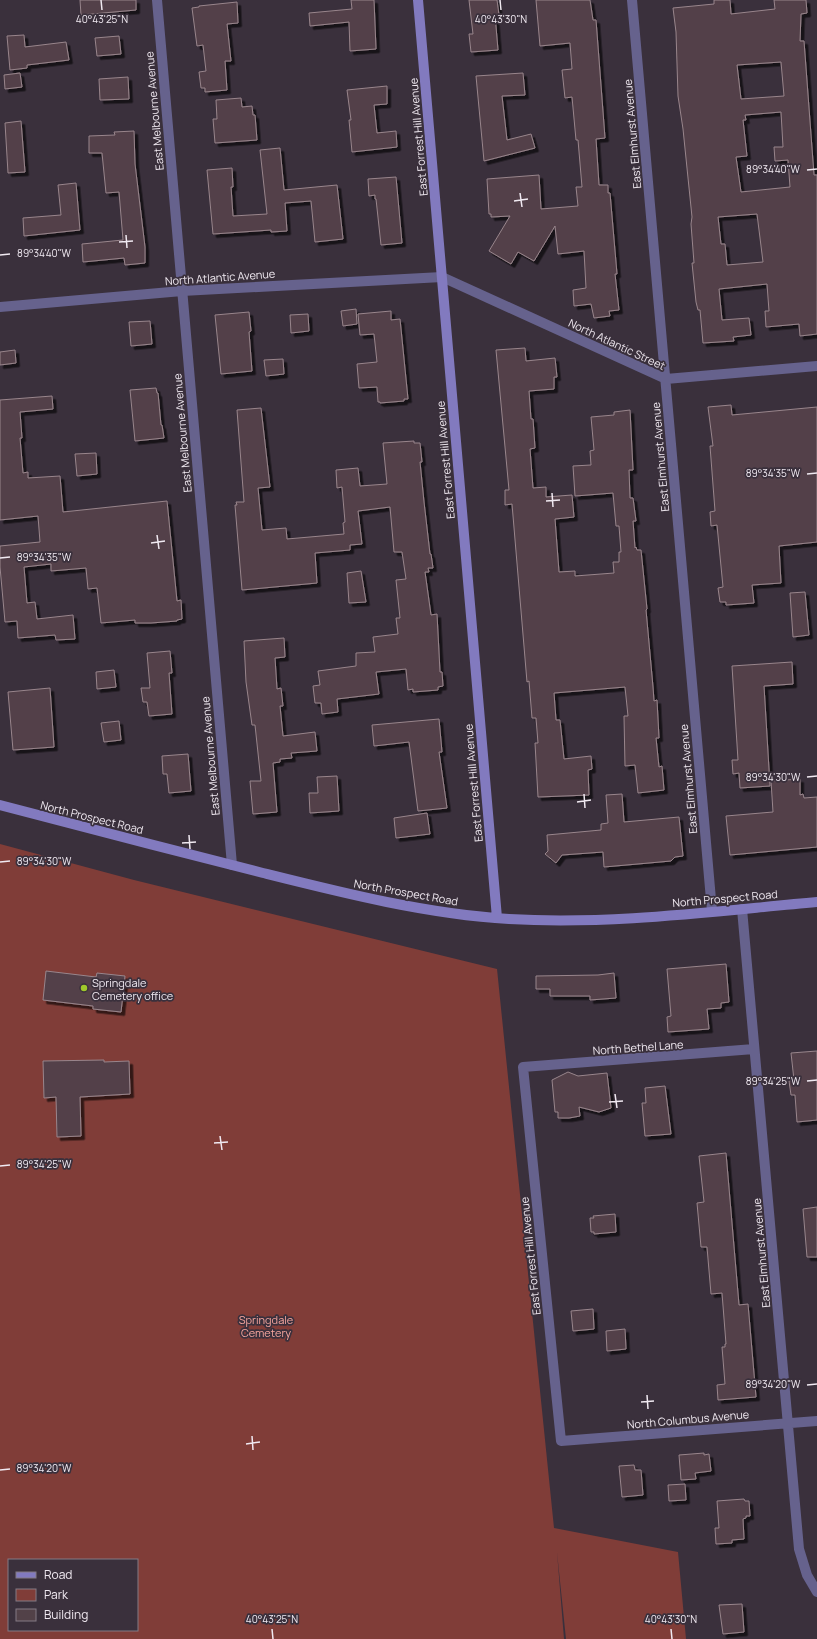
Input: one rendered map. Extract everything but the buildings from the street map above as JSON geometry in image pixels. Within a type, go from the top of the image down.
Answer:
[{"type":"main road","name":"East Forrest Hill Avenue","points":[[418,0],[497,918]]},
{"type":"main road","name":"North Prospect Road","points":[[0,805],[232,865],[382,901],[448,912],[497,918],[594,920],[652,917],[817,902]]},
{"type":"street","name":"East Melbourne Avenue","points":[[156,0],[232,865]]},
{"type":"street","name":"East Elmhurst Avenue","points":[[632,0],[712,911]]},
{"type":"street","name":"North Atlantic Avenue","points":[[0,307],[182,291],[442,276]]},
{"type":"street","name":"North Atlantic Street","points":[[442,276],[666,379],[817,366]]},
{"type":"street","name":"East Elmhurst Avenue","points":[[742,909],[799,1549],[807,1575],[817,1592]]},
{"type":"street","name":"North Bethel Lane","points":[[523,1068],[754,1049]]},
{"type":"street","name":"East Forrest Hill Avenue","points":[[523,1068],[561,1441]]},
{"type":"street","name":"North Columbus Avenue","points":[[561,1441],[817,1421]]},
{"type":"green space","name":"Springdale Cemetery","points":[[0,844],[134,880],[497,969],[554,1528],[678,1552],[686,1639],[566,1639],[557,1552],[564,1639],[0,1639]]},
{"type":"place","name":"Springdale Cemetery office","points":[[84,988]]}]
